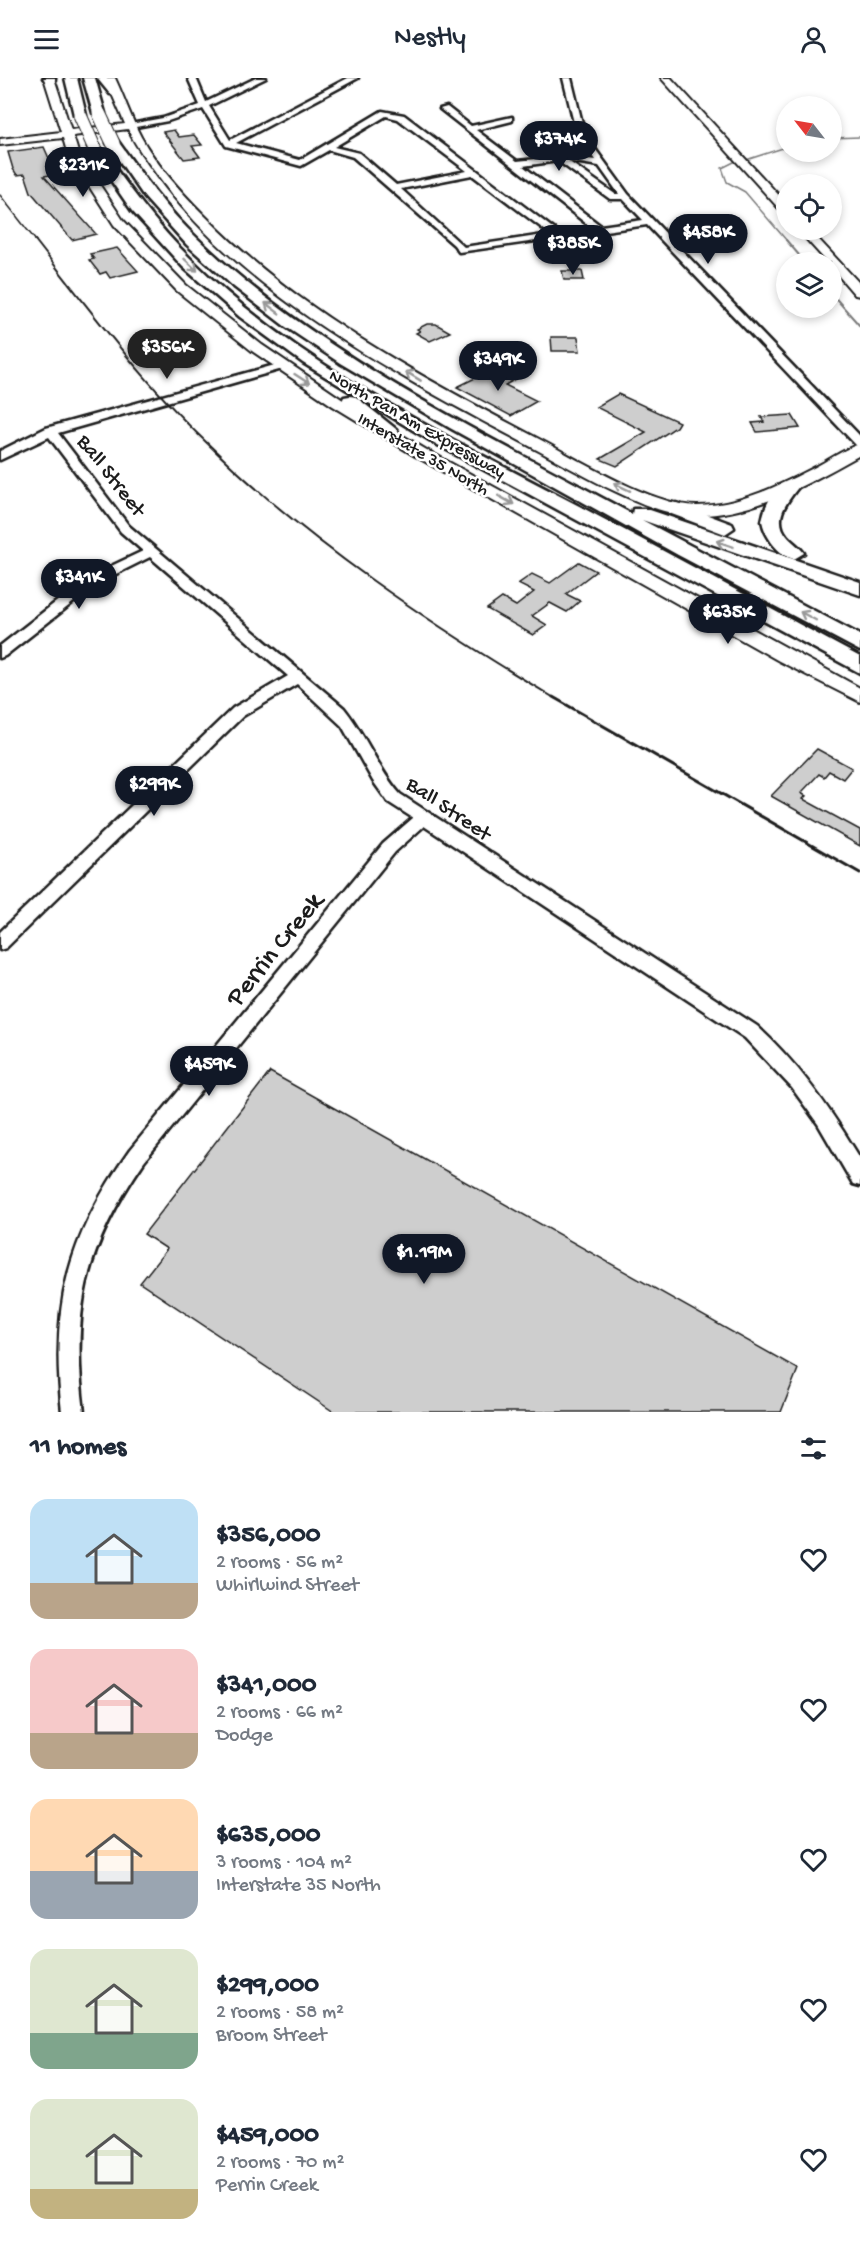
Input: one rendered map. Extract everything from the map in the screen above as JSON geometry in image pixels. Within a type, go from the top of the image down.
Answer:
[{"type":"highway","name":"North Pan Am Expressway","points":[[71,78],[80,115],[94,147],[128,198],[168,243],[227,297],[308,357],[439,438],[857,666]]},
{"type":"highway","name":"North Pan Am Expressway","points":[[89,78],[99,113],[113,143],[139,183],[174,224],[203,252],[277,312],[391,387],[563,484],[857,666]]},
{"type":"highway","points":[[103,78],[114,92]]},
{"type":"highway","points":[[308,357],[322,377],[390,433]]},
{"type":"highway","points":[[563,484],[676,527],[860,590]]},
{"type":"highway","points":[[790,486],[774,505],[769,516],[775,534],[794,554]]},
{"type":"highway","points":[[676,509],[794,554],[860,576]]},
{"type":"main road","name":"Interstate 35 North","points":[[49,78],[60,122],[103,201],[161,269],[209,312],[282,366],[390,433],[806,668],[860,701]]},
{"type":"main road","points":[[110,78],[131,133],[157,171],[191,210],[245,261],[308,309],[454,400],[580,466],[676,509],[720,509],[790,486],[860,449]]},
{"type":"main road","points":[[666,78],[776,199]]},
{"type":"main road","points":[[60,122],[74,126],[109,123],[118,120],[123,114]]},
{"type":"main road","points":[[2,143],[82,140],[131,133]]},
{"type":"main road","points":[[813,240],[860,292]]},
{"type":"main road","name":"Interstate 35 North","points":[[806,668],[860,696]]},
{"type":"street","points":[[192,78],[205,106],[229,144],[301,163],[385,113],[407,120],[558,236]]},
{"type":"street","points":[[131,133],[205,106],[262,78]]},
{"type":"street","points":[[229,144],[354,78]]},
{"type":"street","points":[[567,78],[581,135],[625,196],[647,222],[860,443]]},
{"type":"street","points":[[444,109],[599,229]]},
{"type":"street","points":[[470,129],[509,119]]},
{"type":"street","points":[[327,147],[356,155],[457,243],[462,250],[647,222]]},
{"type":"street","points":[[517,164],[566,158],[601,164]]},
{"type":"street","points":[[560,159],[613,197],[625,196]]},
{"type":"street","points":[[395,188],[474,172]]},
{"type":"street","points":[[0,456],[50,430],[282,366]]},
{"type":"street","name":"Ball Street","points":[[50,430],[125,529],[339,712],[355,730],[371,767],[386,790],[423,818],[752,1032],[786,1064],[807,1090],[860,1178]]},
{"type":"street","points":[[0,653],[93,580],[150,552]]},
{"type":"street","points":[[0,943],[238,712],[297,676]]},
{"type":"street","name":"Perrin Creek","points":[[73,1412],[68,1370],[68,1318],[81,1258],[104,1204],[137,1156],[381,857],[423,818]]},
{"type":"building","points":[[174,130],[179,137],[194,135],[202,145],[192,146],[200,157],[184,159],[163,132]]},
{"type":"building","points":[[44,147],[56,174],[44,176],[96,234],[72,240],[31,192],[25,174],[17,175],[13,169],[8,152]]},
{"type":"building","points":[[117,248],[138,271],[110,278],[106,272],[100,274],[89,260],[94,259],[90,254]]},
{"type":"building","points":[[562,271],[582,271],[584,280],[564,280]]},
{"type":"building","points":[[427,324],[436,324],[450,332],[430,341],[416,333],[420,331],[417,329]]},
{"type":"building","points":[[551,337],[578,337],[580,351],[552,351]]},
{"type":"building","points":[[495,368],[516,379],[505,385],[537,401],[511,416],[457,387]]},
{"type":"building","points":[[618,394],[679,422],[676,427],[617,466],[600,459],[646,432],[596,407]]},
{"type":"building","points":[[792,415],[800,428],[757,432],[752,423],[764,422],[761,417]]},
{"type":"building","points":[[579,562],[596,571],[566,594],[580,601],[567,612],[550,603],[532,616],[547,625],[533,635],[487,609],[502,598],[516,606],[534,592],[518,584],[532,574],[550,583]]},
{"type":"building","points":[[817,749],[852,768],[843,779],[829,771],[824,777],[819,774],[801,793],[806,796],[803,799],[860,830],[860,846],[771,796]]},
{"type":"building","points":[[270,1072],[798,1369],[781,1412],[334,1412],[140,1283],[167,1249],[144,1234]]},
{"type":"waterway","points":[[842,138],[860,137]]},
{"type":"waterway","points":[[746,160],[776,150]]},
{"type":"waterway","points":[[734,162],[722,168],[727,182],[745,192],[787,241]]},
{"type":"waterway","points":[[786,240],[796,252]]},
{"type":"waterway","points":[[842,306],[860,326]]},
{"type":"railway","points":[[0,195],[36,241]]},
{"type":"railway","points":[[35,240],[159,394],[245,478],[329,548],[418,612],[556,699]]},
{"type":"railway","points":[[553,697],[860,873]]}]
